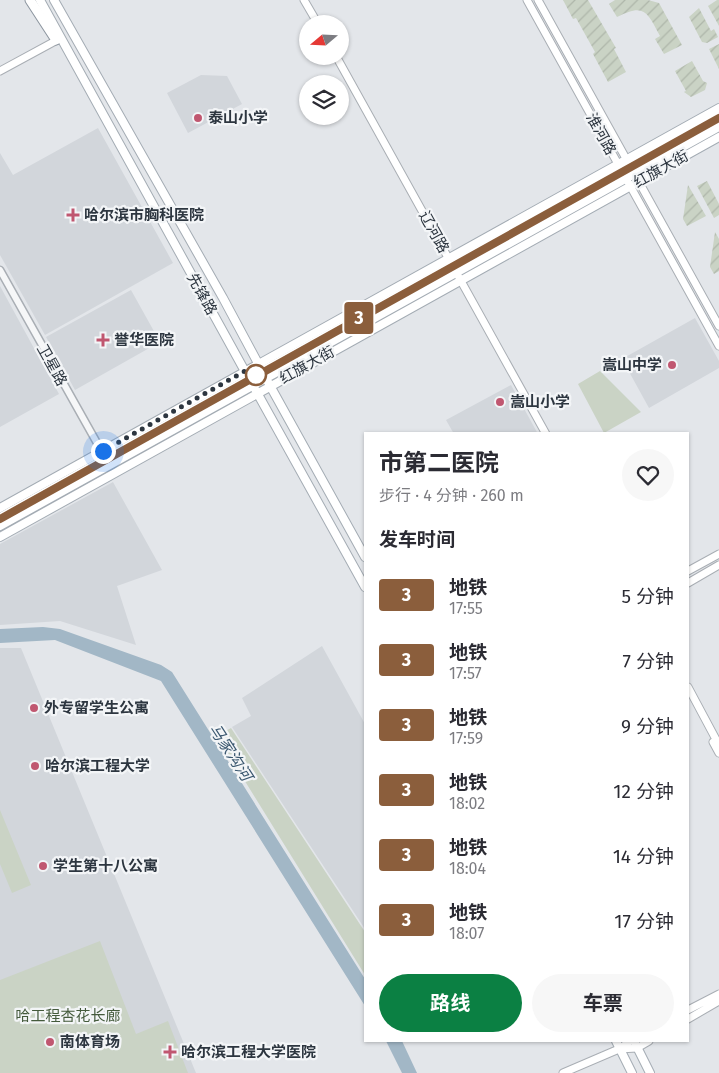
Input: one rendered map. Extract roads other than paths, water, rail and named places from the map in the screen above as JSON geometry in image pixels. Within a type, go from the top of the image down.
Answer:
[{"type":"highway","points":[[30,0],[59,39]]},
{"type":"main road","name":"先锋路","points":[[40,0],[59,39],[364,585]]},
{"type":"main road","points":[[54,0],[223,298],[364,555]]},
{"type":"main road","points":[[303,0],[311,15]]},
{"type":"main road","name":"淮河路","points":[[527,0],[719,346]]},
{"type":"main road","name":"淮河路","points":[[538,0],[719,326]]},
{"type":"main road","points":[[0,71],[59,39]]},
{"type":"main road","name":"辽河路","points":[[337,65],[545,432]]},
{"type":"main road","name":"辽河路","points":[[341,65],[451,267]]},
{"type":"main road","name":"红旗大街","points":[[0,537],[253,386],[264,375],[451,267],[618,164],[719,108]]},
{"type":"main road","name":"红旗大街","points":[[264,375],[451,267],[624,176],[719,117]]},
{"type":"main road","name":"红旗大街","points":[[633,170],[719,127]]},
{"type":"main road","name":"红旗大街","points":[[0,508],[245,371],[264,375],[460,282],[719,137]]},
{"type":"main road","name":"辽河路","points":[[460,282],[541,432]]},
{"type":"main road","name":"红旗大街","points":[[0,518],[106,459],[253,386]]},
{"type":"main road","name":"红旗大街","points":[[0,526],[253,386]]},
{"type":"main road","points":[[689,570],[719,554]]},
{"type":"main road","points":[[689,582],[719,565]]},
{"type":"main road","points":[[689,689],[719,745]]},
{"type":"main road","points":[[689,698],[719,753]]},
{"type":"main road","points":[[689,1009],[719,994]]},
{"type":"main road","points":[[689,1018],[719,1001]]},
{"type":"main road","points":[[564,1073],[617,1045],[634,1043],[650,1073]]},
{"type":"main road","points":[[617,1045],[632,1073]]},
{"type":"street","name":"卫星路","points":[[0,270],[106,459]]},
{"type":"water","points":[[43,627],[60,629],[161,665],[172,672],[364,977],[364,1004],[161,681],[55,640],[0,643],[0,629]]},
{"type":"water","points":[[386,1042],[402,1042],[417,1073],[402,1073]]},
{"type":"metro line","name":"3","points":[[0,519],[719,118]]},
{"type":"place","name":"泰山小学","points":[[198,118]]},
{"type":"place","name":"哈尔滨市胸科医院","points":[[73,215]]},
{"type":"place","name":"誉华医院","points":[[103,340]]},
{"type":"place","name":"嵩山中学","points":[[672,365]]},
{"type":"place","name":"嵩山小学","points":[[500,402]]},
{"type":"place","name":"外专留学生公寓","points":[[34,708]]},
{"type":"place","name":"哈尔滨工程大学","points":[[35,766]]},
{"type":"place","name":"学生第十八公寓","points":[[43,866]]},
{"type":"place","name":"南体育场","points":[[50,1042]]},
{"type":"place","name":"哈尔滨工程大学医院","points":[[170,1052]]},
{"type":"water label","name":"马家沟河","points":[[231,752]]},
{"type":"park label","name":"哈工程杏花长廊","points":[[68,1016]]}]
